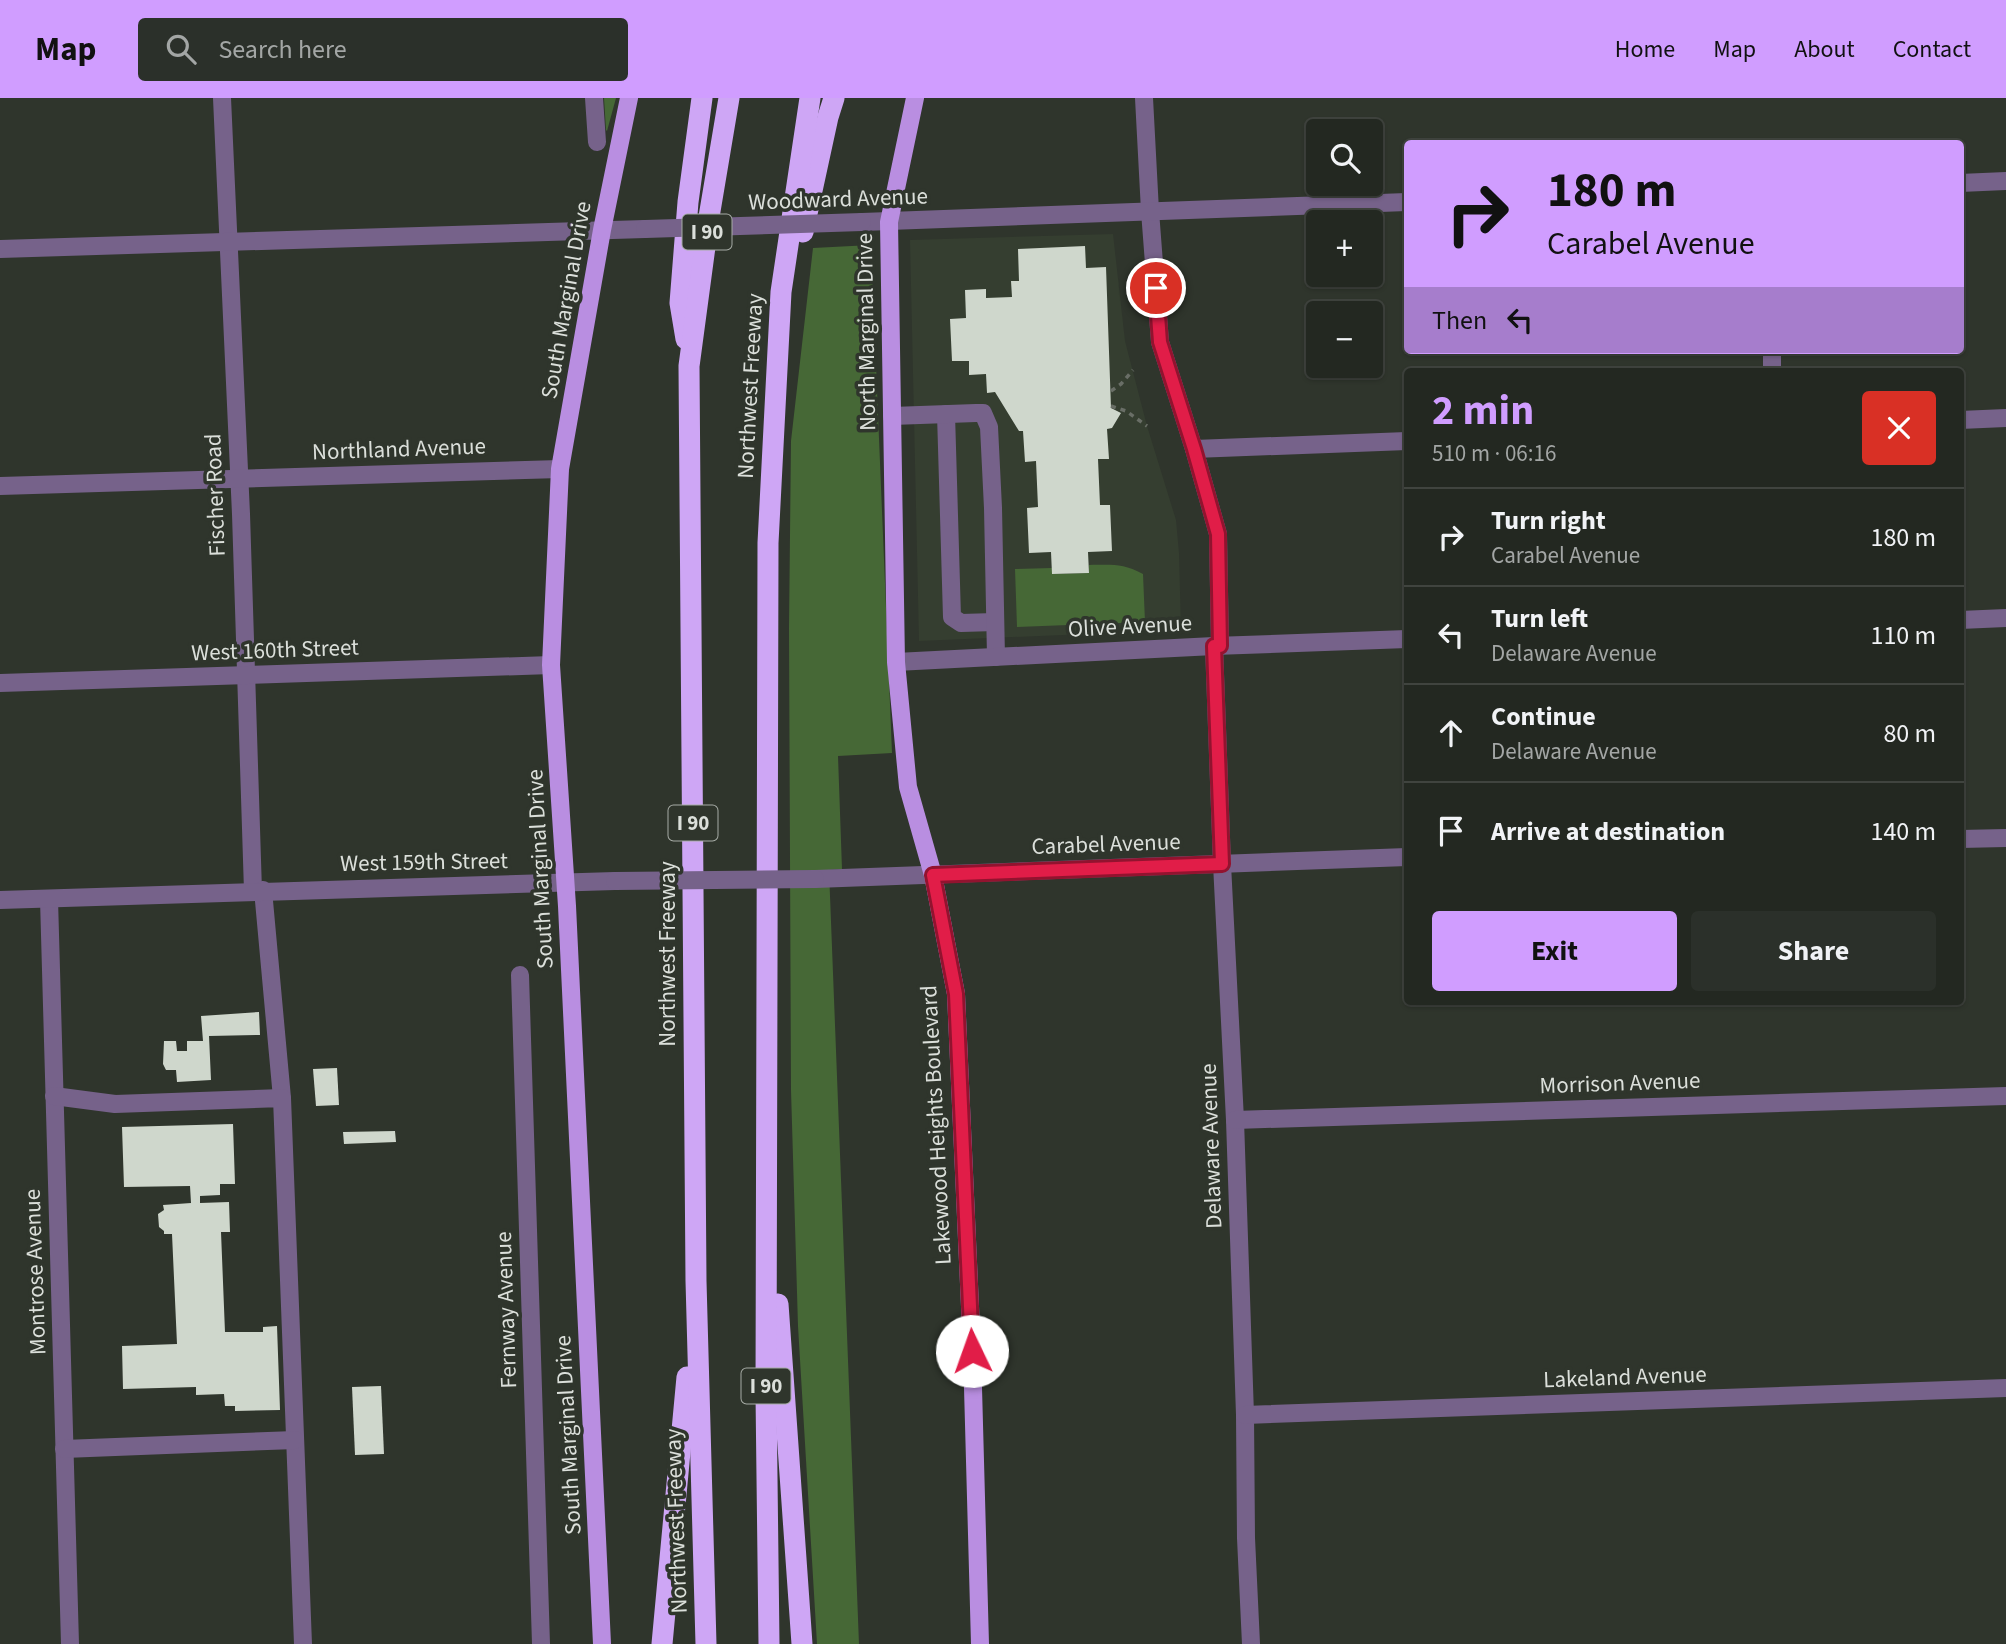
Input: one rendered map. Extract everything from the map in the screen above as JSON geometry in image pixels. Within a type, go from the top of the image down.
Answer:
[{"type":"highway","points":[[689,366],[680,303],[688,202],[702,98]]},
{"type":"highway","name":"Northwest Freeway","points":[[706,1644],[696,1281],[689,366],[709,217],[729,98]]},
{"type":"highway","name":"Northwest Freeway","points":[[769,1644],[766,1394],[768,543],[781,292],[810,98]]},
{"type":"highway","points":[[768,543],[796,266],[834,98]]},
{"type":"highway","points":[[766,1129],[802,1644]]},
{"type":"highway","points":[[662,1644],[696,1281]]},
{"type":"main road","name":"South Marginal Drive","points":[[603,1644],[566,882],[551,665],[560,469],[602,230],[629,98]]},
{"type":"main road","name":"North Marginal Drive","points":[[895,568],[889,222],[915,98]]},
{"type":"main road","name":"Lakewood Heights Boulevard","points":[[895,568],[897,662],[908,787],[933,875],[956,994],[972,1351],[980,1644]]},
{"type":"street","name":"Fischer Road","points":[[222,98],[246,676],[258,891],[282,1098],[295,1440]]},
{"type":"street","points":[[594,98],[597,142]]},
{"type":"street","name":"Delaware Avenue","points":[[1144,98],[1160,342],[1218,534],[1217,646],[1222,864],[1235,1119],[1251,1644]]},
{"type":"street","points":[[1964,183],[2006,181]]},
{"type":"street","name":"Woodward Avenue","points":[[0,249],[889,222],[1404,202]]},
{"type":"street","points":[[892,416],[983,413],[989,427],[996,657]]},
{"type":"street","points":[[946,414],[952,617],[961,624],[995,622]]},
{"type":"street","points":[[1964,420],[2006,418]]},
{"type":"street","points":[[1194,449],[1404,441]]},
{"type":"street","name":"Northland Avenue","points":[[0,486],[560,469]]},
{"type":"street","points":[[1964,620],[2006,618]]},
{"type":"street","name":"Olive Avenue","points":[[897,662],[1404,639]]},
{"type":"street","name":"West 160th Street","points":[[0,683],[551,665]]},
{"type":"street","points":[[1964,839],[2006,838]]},
{"type":"street","name":"Carabel Avenue","points":[[933,875],[1404,857]]},
{"type":"street","name":"West 159th Street","points":[[0,900],[566,882],[933,875]]},
{"type":"street","name":"Montrose Avenue","points":[[49,899],[70,1644]]},
{"type":"street","name":"Fernway Avenue","points":[[520,975],[541,1644]]},
{"type":"street","points":[[54,1096],[115,1104],[282,1098]]},
{"type":"street","name":"Morrison Avenue","points":[[1235,1119],[2006,1096]]},
{"type":"street","name":"Lakeland Avenue","points":[[1245,1415],[2006,1388]]},
{"type":"street","points":[[64,1449],[295,1440],[303,1644]]},
{"type":"path","points":[[1111,391],[1133,370]]},
{"type":"path","points":[[1111,406],[1126,411],[1147,426]]},
{"type":"shaded area","points":[[1113,234],[1125,341],[1147,426],[1176,520],[1181,630],[919,641],[910,240]]},
{"type":"green space","points":[[604,98],[616,98],[607,131],[606,130]]},
{"type":"green space","points":[[871,245],[892,753],[838,756],[842,869],[829,870],[859,1644],[817,1644],[798,1326],[791,1090],[791,441],[813,248]]},
{"type":"green space","points":[[1089,565],[1123,566],[1143,574],[1145,622],[1017,627],[1015,569],[1052,568],[1053,574],[1089,573]]},
{"type":"building","points":[[1085,246],[1086,268],[1106,267],[1111,408],[1121,413],[1112,428],[1107,429],[1109,459],[1098,459],[1100,505],[1110,505],[1112,551],[1088,552],[1089,573],[1052,574],[1051,552],[1029,553],[1027,508],[1038,507],[1036,461],[1025,462],[1023,431],[1019,431],[995,392],[987,393],[986,374],[969,375],[969,361],[952,361],[950,319],[966,318],[965,290],[986,289],[986,298],[1012,297],[1011,281],[1019,281],[1018,249]]},
{"type":"building","points":[[259,1012],[260,1035],[209,1036],[211,1080],[177,1082],[176,1070],[166,1070],[163,1064],[164,1041],[176,1041],[177,1051],[187,1051],[187,1041],[203,1041],[201,1016]]},
{"type":"building","points":[[337,1068],[339,1105],[316,1106],[313,1069]]},
{"type":"building","points":[[233,1124],[235,1184],[220,1184],[220,1195],[200,1196],[200,1203],[229,1202],[230,1232],[221,1232],[225,1332],[263,1332],[263,1327],[277,1326],[280,1410],[235,1411],[235,1406],[225,1406],[224,1394],[196,1395],[196,1387],[123,1389],[122,1346],[177,1344],[172,1234],[164,1234],[159,1227],[158,1214],[164,1210],[163,1205],[191,1203],[190,1186],[124,1187],[122,1127]]},
{"type":"building","points":[[395,1131],[396,1142],[344,1144],[343,1132]]},
{"type":"building","points":[[381,1386],[384,1454],[355,1455],[352,1387]]},
{"type":"route","points":[[972,1351],[956,994],[933,875],[1222,864],[1214,646],[1220,646],[1218,534],[1160,342],[1156,288]]}]
